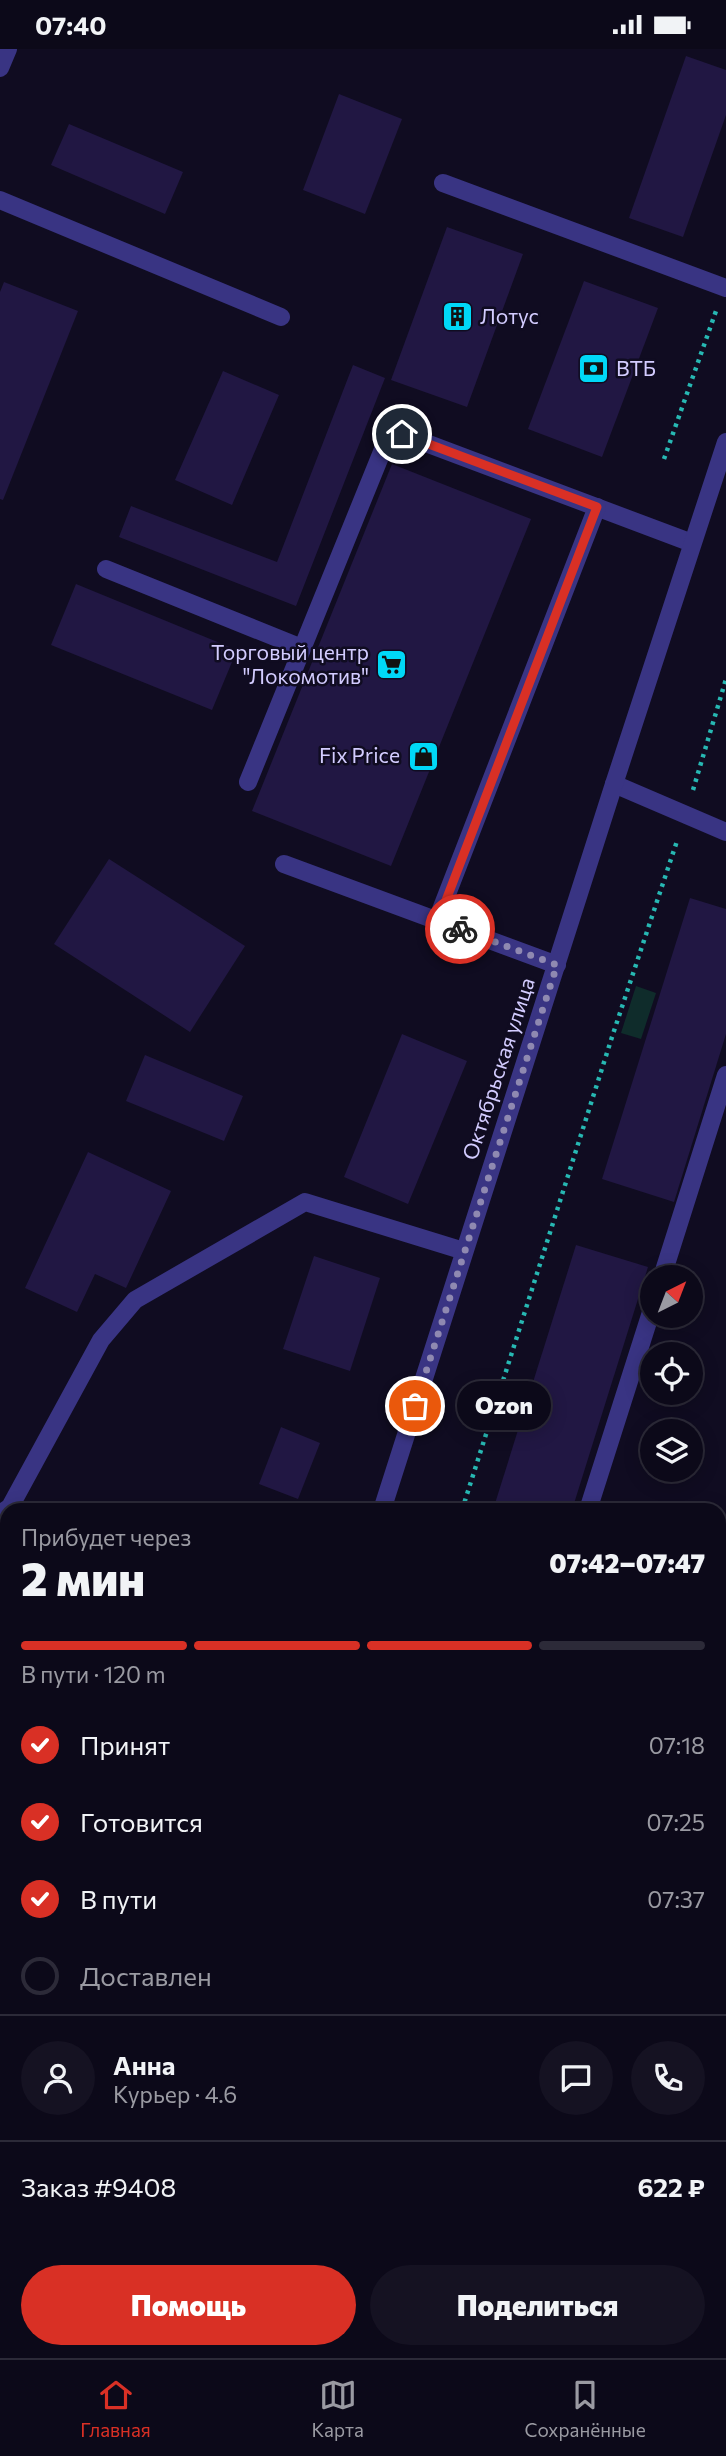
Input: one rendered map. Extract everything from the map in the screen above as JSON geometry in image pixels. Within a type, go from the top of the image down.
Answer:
[{"type":"street","points":[[0,68],[8,49]]},
{"type":"street","points":[[443,183],[725,288]]},
{"type":"street","points":[[0,200],[281,317]]},
{"type":"street","points":[[248,782],[386,442],[402,434],[692,543]]},
{"type":"street","name":"Октябрьская улица","points":[[384,1503],[726,442]]},
{"type":"street","points":[[438,921],[597,507]]},
{"type":"street","points":[[106,569],[302,649]]},
{"type":"street","points":[[614,784],[726,832]]},
{"type":"street","points":[[284,864],[557,965]]},
{"type":"street","points":[[666,1265],[726,1075]]},
{"type":"street","points":[[12,1503],[101,1340],[135,1300],[305,1202],[464,1251]]},
{"type":"street","points":[[590,1503],[646,1328]]},
{"type":"path","points":[[664,459],[725,288]]},
{"type":"path","points":[[464,1503],[612,1037],[686,815],[726,679]]},
{"type":"green space","points":[[636,986],[656,993],[641,1039],[621,1033]]},
{"type":"building","points":[[686,56],[726,70],[726,115],[683,237],[629,218]]},
{"type":"building","points":[[339,94],[402,119],[365,214],[303,190]]},
{"type":"building","points":[[69,124],[183,172],[165,214],[51,165]]},
{"type":"building","name":"Лотус","points":[[447,227],[523,254],[467,407],[391,380]]},
{"type":"building","name":"ВТБ","points":[[584,281],[658,308],[602,457],[528,429]]},
{"type":"building","points":[[4,282],[78,311],[3,500],[0,499],[0,292]]},
{"type":"building","points":[[353,365],[385,378],[296,606],[119,537],[131,506],[277,562]]},
{"type":"building","points":[[223,371],[279,395],[232,505],[175,480]]},
{"type":"building","name":"Торговый центр \"Локомотив\"","points":[[392,464],[531,519],[391,866],[252,811]]},
{"type":"building","points":[[76,584],[237,650],[212,710],[51,645]]},
{"type":"building","points":[[109,859],[245,946],[190,1032],[54,944]]},
{"type":"building","points":[[690,898],[726,909],[726,1034],[674,1202],[602,1179]]},
{"type":"building","points":[[402,1034],[467,1061],[408,1204],[344,1177]]},
{"type":"building","points":[[145,1055],[243,1096],[224,1141],[126,1101]]},
{"type":"building","points":[[88,1152],[171,1191],[126,1288],[95,1274],[77,1312],[25,1288]]},
{"type":"building","points":[[576,1245],[641,1265],[640,1293],[574,1503],[495,1503]]},
{"type":"building","points":[[314,1256],[380,1278],[350,1371],[283,1349]]},
{"type":"building","points":[[281,1427],[320,1443],[298,1499],[259,1484]]},
{"type":"way so far","points":[[415,1406],[557,965],[460,929]]},
{"type":"place","name":"Лотус","points":[[457,317]]},
{"type":"place","name":"ВТБ","points":[[593,369]]},
{"type":"place","name":"Торговый центр \"Локомотив\"","points":[[392,665]]},
{"type":"place","name":"Fix Price","points":[[423,756]]},
{"type":"place","name":"Ozon","points":[[415,1406]]},
{"type":"route","points":[[402,434],[597,507],[438,921],[460,929]]}]
